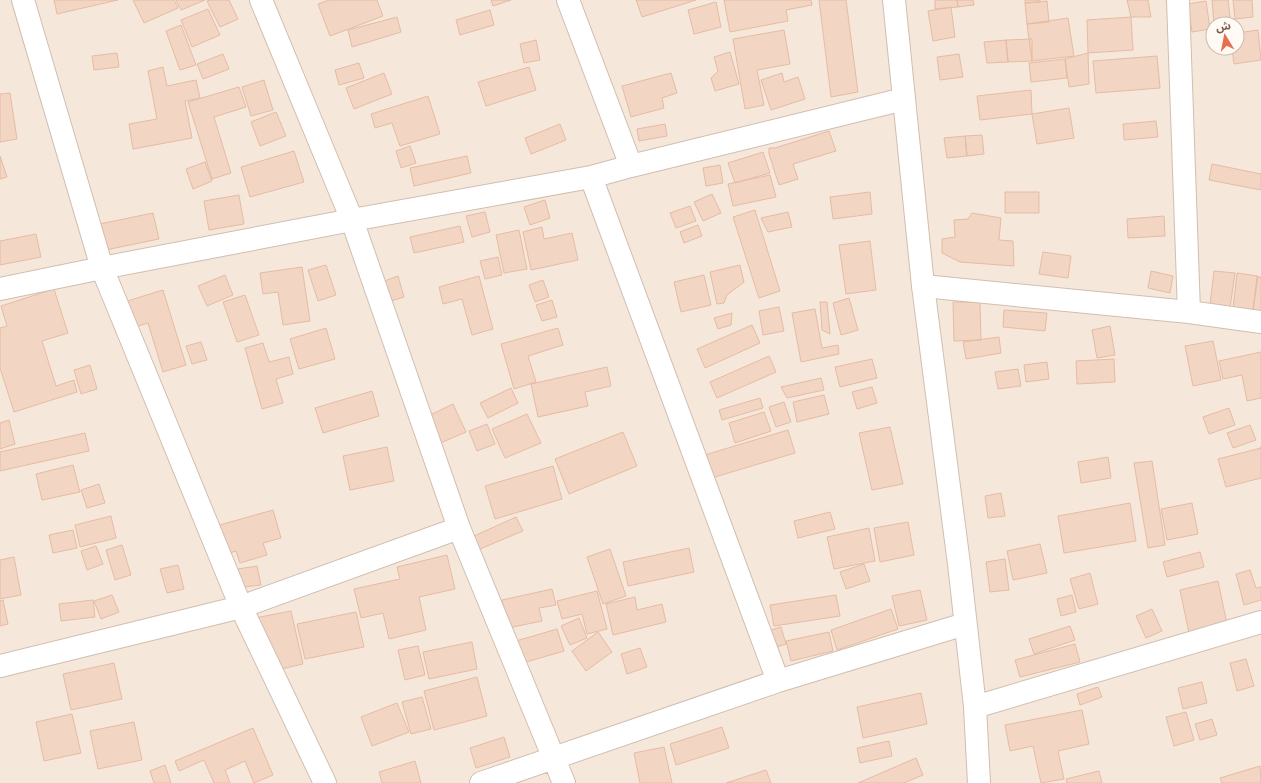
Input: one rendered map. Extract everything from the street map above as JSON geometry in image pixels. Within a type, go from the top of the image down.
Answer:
[{"type":"street","points":[[24,0],[102,268],[241,608],[325,783]]},
{"type":"street","points":[[261,0],[352,220],[459,528],[552,758],[564,783]]},
{"type":"street","points":[[568,0],[631,166]]},
{"type":"street","points":[[894,0],[923,286],[959,564],[975,707],[978,783]]},
{"type":"street","points":[[1178,0],[1189,312]]},
{"type":"street","points":[[0,289],[352,220],[591,177],[904,99]]},
{"type":"street","points":[[591,177],[778,681]]},
{"type":"street","points":[[923,286],[1189,312],[1261,322]]},
{"type":"street","points":[[0,666],[241,608],[459,528]]},
{"type":"street","points":[[975,707],[1261,622]]},
{"type":"street","points":[[481,783],[778,681],[965,624]]},
{"type":"shaded area","points":[[0,0],[1261,0],[1261,783],[0,783]]},
{"type":"building","points":[[54,0],[118,0],[57,14]]},
{"type":"building","points":[[133,0],[174,0],[178,8],[144,23]]},
{"type":"building","points":[[176,0],[205,0],[181,10]]},
{"type":"building","points":[[229,0],[238,19],[220,27],[207,1]]},
{"type":"building","points":[[329,0],[377,0],[383,16],[330,36],[318,4]]},
{"type":"building","points":[[491,0],[511,0],[493,6]]},
{"type":"building","points":[[636,0],[696,0],[642,17]]},
{"type":"building","points":[[724,0],[811,0],[812,5],[786,10],[788,21],[730,32]]},
{"type":"building","points":[[819,0],[846,0],[858,92],[831,97]]},
{"type":"building","points":[[935,0],[957,0],[958,7],[935,9]]},
{"type":"building","points":[[957,0],[973,0],[974,5],[958,7]]},
{"type":"building","points":[[1025,0],[1040,0],[1040,2],[1025,3]]},
{"type":"building","points":[[1127,0],[1148,0],[1151,17],[1131,17]]},
{"type":"building","points":[[1212,0],[1228,0],[1230,16],[1213,16]]},
{"type":"building","points":[[1233,0],[1252,0],[1253,17],[1245,18],[1245,16],[1235,16]]},
{"type":"building","points":[[1047,1],[1049,22],[1027,24],[1025,3]]},
{"type":"building","points":[[1206,1],[1208,16],[1205,16],[1205,30],[1192,32],[1188,4]]},
{"type":"building","points":[[716,2],[721,27],[694,34],[688,10]]},
{"type":"building","points":[[951,7],[955,37],[933,41],[928,11]]},
{"type":"building","points":[[208,9],[220,35],[192,47],[181,20]]},
{"type":"building","points":[[490,10],[494,25],[460,35],[456,20]]},
{"type":"building","points":[[397,17],[401,32],[352,47],[348,30]]},
{"type":"building","points":[[1131,17],[1133,50],[1088,53],[1087,20]]},
{"type":"building","points":[[1068,18],[1074,56],[1032,61],[1027,24]]},
{"type":"building","points":[[181,25],[196,65],[180,70],[166,31]]},
{"type":"building","points":[[784,30],[790,64],[757,70],[764,105],[745,109],[733,39]]},
{"type":"building","points":[[1258,30],[1261,60],[1234,64],[1233,56],[1245,56],[1245,32]]},
{"type":"building","points":[[1032,39],[1032,61],[1008,62],[1006,40]]},
{"type":"building","points":[[536,40],[540,60],[524,63],[520,44]]},
{"type":"building","points":[[1006,40],[1008,62],[987,63],[984,42]]},
{"type":"building","points":[[730,52],[739,84],[715,91],[711,78],[718,71],[714,57]]},
{"type":"building","points":[[117,53],[119,67],[94,70],[92,56]]},
{"type":"building","points":[[1088,53],[1089,84],[1069,87],[1065,59]]},
{"type":"building","points":[[223,54],[229,69],[203,79],[197,64]]},
{"type":"building","points":[[959,54],[963,77],[940,80],[937,57]]},
{"type":"building","points":[[1157,56],[1160,88],[1096,93],[1093,61]]},
{"type":"building","points":[[1065,59],[1067,78],[1031,82],[1029,63]]},
{"type":"building","points":[[359,63],[364,78],[339,85],[335,70]]},
{"type":"building","points":[[163,67],[167,86],[196,80],[200,98],[185,101],[192,138],[133,149],[129,124],[157,119],[148,71]]},
{"type":"building","points":[[529,67],[536,90],[486,106],[478,82]]},
{"type":"building","points":[[384,73],[392,94],[354,109],[346,88]]},
{"type":"building","points":[[671,73],[677,93],[662,98],[664,108],[631,117],[622,86]]},
{"type":"building","points":[[782,73],[784,82],[798,77],[805,99],[771,110],[761,80]]},
{"type":"building","points":[[264,80],[273,110],[251,116],[242,87]]},
{"type":"building","points":[[239,87],[246,107],[214,117],[231,173],[212,179],[188,102]]},
{"type":"building","points":[[1031,90],[1032,114],[980,120],[977,96]]},
{"type":"building","points":[[10,93],[17,139],[0,142],[0,94]]},
{"type":"building","points":[[428,96],[440,134],[400,146],[392,123],[375,128],[371,114]]},
{"type":"building","points":[[1069,108],[1074,138],[1037,144],[1032,114]]},
{"type":"building","points":[[276,112],[286,136],[260,146],[251,122]]},
{"type":"building","points":[[1156,121],[1158,137],[1124,140],[1123,124]]},
{"type":"building","points":[[560,124],[566,140],[531,154],[525,138]]},
{"type":"building","points":[[665,124],[667,136],[639,141],[637,129]]},
{"type":"building","points":[[829,131],[836,151],[793,164],[798,179],[779,185],[769,154],[769,148],[775,148]]},
{"type":"building","points":[[982,135],[984,154],[967,156],[965,136]]},
{"type":"building","points":[[965,136],[967,156],[947,158],[944,138]]},
{"type":"building","points":[[410,146],[416,163],[401,168],[396,151]]},
{"type":"building","points":[[294,151],[304,182],[250,197],[241,167]]},
{"type":"building","points":[[763,152],[770,173],[735,183],[728,163]]},
{"type":"building","points":[[0,156],[7,177],[0,179]]},
{"type":"building","points":[[467,156],[471,173],[414,186],[410,168]]},
{"type":"building","points":[[205,162],[212,181],[193,189],[186,169]]},
{"type":"building","points":[[1212,164],[1261,174],[1261,190],[1209,180]]},
{"type":"building","points":[[720,165],[723,183],[706,186],[703,168]]},
{"type":"building","points":[[770,175],[776,197],[733,206],[728,184]]},
{"type":"building","points":[[870,192],[872,214],[833,219],[830,197]]},
{"type":"building","points":[[1005,192],[1039,192],[1039,213],[1005,213]]},
{"type":"building","points":[[712,194],[721,213],[703,221],[694,202]]},
{"type":"building","points":[[239,195],[244,224],[209,230],[204,201]]},
{"type":"building","points":[[545,200],[550,218],[530,225],[524,207]]},
{"type":"building","points":[[690,206],[696,221],[676,228],[670,213]]},
{"type":"building","points":[[755,210],[780,291],[759,298],[733,217]]},
{"type":"building","points":[[485,212],[490,232],[472,237],[466,216]]},
{"type":"building","points":[[788,212],[792,227],[768,232],[761,218]]},
{"type":"building","points":[[153,213],[159,239],[86,254],[80,228]]},
{"type":"building","points":[[972,213],[1001,218],[999,240],[1013,241],[1014,266],[960,262],[942,253],[942,239],[955,237],[954,220],[968,219]]},
{"type":"building","points":[[1164,216],[1165,236],[1128,238],[1127,219]]},
{"type":"building","points":[[698,225],[702,236],[684,243],[680,232]]},
{"type":"building","points":[[460,226],[464,242],[414,253],[410,237]]},
{"type":"building","points":[[542,227],[544,239],[572,233],[578,260],[531,270],[523,232]]},
{"type":"building","points":[[519,230],[527,269],[504,273],[496,235]]},
{"type":"building","points":[[36,234],[41,257],[0,265],[0,241]]},
{"type":"building","points":[[870,241],[876,290],[846,294],[839,245]]},
{"type":"building","points":[[1043,252],[1071,256],[1068,278],[1039,274]]},
{"type":"building","points":[[498,257],[502,275],[485,279],[480,261]]},
{"type":"building","points":[[326,265],[336,295],[318,301],[308,270]]},
{"type":"building","points":[[740,265],[744,282],[727,295],[724,303],[717,304],[710,272]]},
{"type":"building","points":[[302,267],[310,321],[283,325],[278,292],[263,294],[260,273]]},
{"type":"building","points":[[1151,271],[1173,276],[1170,293],[1148,288]]},
{"type":"building","points":[[1214,271],[1235,273],[1230,308],[1210,305]]},
{"type":"building","points":[[1237,273],[1258,276],[1253,310],[1233,308]]},
{"type":"building","points":[[225,275],[233,295],[207,306],[198,286]]},
{"type":"building","points":[[704,275],[711,305],[681,312],[674,282]]},
{"type":"building","points":[[398,276],[404,297],[385,303],[379,283]]},
{"type":"building","points":[[479,276],[493,329],[472,335],[462,299],[443,304],[439,287]]},
{"type":"building","points":[[1257,277],[1261,277],[1261,312],[1253,311]]},
{"type":"building","points":[[543,280],[549,297],[535,302],[529,285]]},
{"type":"building","points":[[54,289],[68,333],[42,341],[56,386],[74,380],[77,392],[14,412],[0,368],[0,328],[7,326],[1,306]]},
{"type":"building","points":[[163,290],[186,365],[163,372],[148,323],[116,333],[108,307]]},
{"type":"building","points":[[245,295],[259,335],[237,342],[223,302]]},
{"type":"building","points":[[849,298],[858,330],[841,335],[833,303]]},
{"type":"building","points":[[552,300],[557,317],[542,321],[536,305]]},
{"type":"building","points":[[820,302],[827,302],[830,334],[822,330]]},
{"type":"building","points":[[953,302],[980,302],[981,340],[954,341]]},
{"type":"building","points":[[779,307],[784,331],[763,335],[759,311]]},
{"type":"building","points":[[815,309],[822,348],[838,345],[839,354],[801,362],[792,313]]},
{"type":"building","points":[[1004,310],[1047,313],[1045,331],[1003,327]]},
{"type":"building","points":[[732,313],[731,325],[718,329],[714,318]]},
{"type":"building","points":[[752,325],[760,343],[705,368],[697,349]]},
{"type":"building","points":[[1110,326],[1115,355],[1097,358],[1092,330]]},
{"type":"building","points":[[326,328],[335,359],[299,369],[290,339]]},
{"type":"building","points":[[558,328],[563,345],[528,356],[536,382],[514,389],[501,344]]},
{"type":"building","points":[[999,337],[1001,353],[966,359],[963,342]]},
{"type":"building","points":[[1213,341],[1221,380],[1193,386],[1185,346]]},
{"type":"building","points":[[201,342],[207,360],[192,364],[186,346]]},
{"type":"building","points":[[263,343],[269,362],[289,357],[293,374],[276,379],[283,403],[262,409],[245,348]]},
{"type":"building","points":[[1261,352],[1261,398],[1247,401],[1242,375],[1223,379],[1219,361]]},
{"type":"building","points":[[769,356],[776,372],[717,398],[710,382]]},
{"type":"building","points":[[872,359],[877,378],[840,387],[835,367]]},
{"type":"building","points":[[1114,359],[1115,382],[1077,384],[1076,361]]},
{"type":"building","points":[[1047,362],[1049,379],[1026,382],[1024,365]]},
{"type":"building","points":[[90,365],[97,389],[81,394],[74,370]]},
{"type":"building","points":[[607,367],[611,386],[585,392],[588,406],[538,417],[531,384]]},
{"type":"building","points":[[1018,369],[1021,386],[998,389],[995,372]]},
{"type":"building","points":[[821,378],[824,390],[787,398],[781,387]]},
{"type":"building","points":[[872,387],[877,403],[857,409],[852,392]]},
{"type":"building","points":[[511,388],[518,403],[488,418],[480,403]]},
{"type":"building","points":[[372,391],[379,416],[323,433],[315,408]]},
{"type":"building","points":[[824,395],[829,414],[797,422],[793,402]]},
{"type":"building","points":[[760,398],[763,408],[722,420],[719,410]]},
{"type":"building","points":[[784,402],[791,422],[776,427],[769,407]]},
{"type":"building","points":[[453,404],[466,432],[438,444],[426,417]]},
{"type":"building","points":[[1229,408],[1235,425],[1209,434],[1203,417]]},
{"type":"building","points":[[764,412],[771,431],[735,443],[729,423]]},
{"type":"building","points":[[527,414],[541,443],[505,458],[492,429]]},
{"type":"building","points":[[9,420],[15,444],[0,449],[0,423]]},
{"type":"building","points":[[487,424],[495,444],[477,451],[469,431]]},
{"type":"building","points":[[1250,425],[1256,440],[1233,448],[1227,433]]},
{"type":"building","points":[[890,427],[903,484],[872,490],[859,433]]},
{"type":"building","points":[[788,430],[795,453],[705,480],[698,457]]},
{"type":"building","points":[[623,432],[637,466],[569,494],[555,459]]},
{"type":"building","points":[[85,433],[89,451],[0,471],[0,452]]},
{"type":"building","points":[[387,447],[394,481],[350,490],[343,456]]},
{"type":"building","points":[[1261,448],[1261,478],[1226,487],[1218,459]]},
{"type":"building","points":[[1108,457],[1111,478],[1081,483],[1078,462]]},
{"type":"building","points":[[1152,461],[1165,545],[1148,548],[1134,463]]},
{"type":"building","points":[[73,465],[80,492],[42,500],[36,474]]},
{"type":"building","points":[[553,466],[562,499],[495,519],[485,486]]},
{"type":"building","points":[[99,484],[105,503],[87,508],[81,490]]},
{"type":"building","points":[[1001,493],[1005,516],[988,518],[985,496]]},
{"type":"building","points":[[1130,503],[1136,541],[1064,553],[1058,516]]},
{"type":"building","points":[[1192,503],[1198,534],[1167,540],[1161,509]]},
{"type":"building","points":[[273,510],[281,538],[263,543],[267,555],[240,563],[236,551],[217,557],[209,528]]},
{"type":"building","points":[[830,512],[835,529],[798,538],[794,521]]},
{"type":"building","points":[[111,516],[116,538],[80,547],[75,525]]},
{"type":"building","points":[[516,517],[523,531],[480,549],[474,536]]},
{"type":"building","points":[[908,522],[914,555],[880,562],[874,528]]},
{"type":"building","points":[[869,528],[875,561],[834,569],[827,537]]},
{"type":"building","points":[[73,530],[77,548],[53,553],[49,535]]},
{"type":"building","points":[[1040,544],[1047,573],[1013,580],[1007,551]]},
{"type":"building","points":[[122,545],[131,575],[115,580],[106,550]]},
{"type":"building","points":[[96,546],[103,564],[87,570],[81,551]]},
{"type":"building","points":[[689,548],[694,572],[628,586],[623,562]]},
{"type":"building","points":[[610,549],[626,596],[603,604],[587,557]]},
{"type":"building","points":[[1200,552],[1204,567],[1167,577],[1163,562]]},
{"type":"building","points":[[447,555],[455,589],[419,597],[426,630],[389,639],[383,613],[361,618],[354,589],[400,579],[397,567]]},
{"type":"building","points":[[14,557],[21,595],[0,599],[0,560]]},
{"type":"building","points":[[1005,559],[1009,590],[990,592],[986,562]]},
{"type":"building","points":[[864,564],[870,581],[846,589],[840,572]]},
{"type":"building","points":[[178,565],[184,589],[167,593],[160,569]]},
{"type":"building","points":[[257,566],[261,585],[228,589],[225,571]]},
{"type":"building","points":[[1250,570],[1256,588],[1261,587],[1261,600],[1244,605],[1236,574]]},
{"type":"building","points":[[1090,573],[1098,604],[1079,609],[1070,579]]},
{"type":"building","points":[[1218,581],[1227,624],[1189,633],[1180,590]]},
{"type":"building","points":[[552,589],[556,605],[539,608],[542,621],[508,628],[502,600]]},
{"type":"building","points":[[920,590],[927,620],[899,626],[892,596]]},
{"type":"building","points":[[597,591],[607,629],[587,634],[582,614],[562,619],[557,601]]},
{"type":"building","points":[[112,595],[119,612],[101,619],[94,601]]},
{"type":"building","points":[[836,595],[840,616],[774,626],[770,605]]},
{"type":"building","points":[[1072,595],[1076,612],[1061,616],[1057,599]]},
{"type":"building","points":[[635,597],[637,610],[662,604],[666,622],[613,635],[606,604]]},
{"type":"building","points":[[3,600],[8,624],[0,626],[0,601]]},
{"type":"building","points":[[93,600],[95,617],[61,621],[59,604]]},
{"type":"building","points":[[891,609],[898,629],[837,650],[831,630]]},
{"type":"building","points":[[1152,609],[1162,631],[1146,638],[1136,616]]},
{"type":"building","points":[[291,611],[303,664],[268,672],[255,618]]},
{"type":"building","points":[[356,612],[364,647],[305,659],[297,624]]},
{"type":"building","points":[[579,618],[587,638],[570,645],[561,626]]},
{"type":"building","points":[[1070,626],[1075,640],[1034,654],[1029,639]]},
{"type":"building","points":[[781,627],[786,644],[767,650],[761,633]]},
{"type":"building","points":[[557,629],[564,651],[523,663],[516,641]]},
{"type":"building","points":[[598,632],[612,652],[586,671],[572,651]]},
{"type":"building","points":[[829,632],[833,651],[791,661],[786,641]]},
{"type":"building","points":[[472,642],[477,669],[429,679],[423,652]]},
{"type":"building","points":[[1075,644],[1080,662],[1020,677],[1015,660]]},
{"type":"building","points":[[418,646],[425,675],[405,680],[398,650]]},
{"type":"building","points":[[640,648],[647,667],[627,674],[621,654]]},
{"type":"building","points":[[1246,659],[1254,686],[1237,691],[1230,663]]},
{"type":"building","points":[[114,663],[122,699],[71,710],[63,674]]},
{"type":"building","points":[[477,677],[487,716],[434,730],[424,691]]},
{"type":"building","points":[[1202,682],[1207,703],[1183,709],[1178,688]]},
{"type":"building","points":[[1098,687],[1102,697],[1080,705],[1077,694]]},
{"type":"building","points":[[921,693],[927,724],[863,738],[857,707]]},
{"type":"building","points":[[422,697],[431,729],[411,734],[402,702]]},
{"type":"building","points":[[397,703],[409,732],[372,746],[361,717]]},
{"type":"building","points":[[1082,710],[1089,744],[1058,751],[1064,779],[1041,783],[1033,746],[1010,751],[1005,725]]},
{"type":"building","points":[[1186,712],[1194,740],[1174,746],[1166,717]]},
{"type":"building","points":[[72,714],[81,753],[44,761],[36,722]]},
{"type":"building","points":[[1212,719],[1217,735],[1200,740],[1195,724]]},
{"type":"building","points":[[134,722],[142,760],[98,769],[90,731]]},
{"type":"building","points":[[722,727],[729,748],[676,765],[670,744]]},
{"type":"building","points":[[253,728],[273,775],[254,783],[245,761],[225,770],[230,783],[214,783],[204,760],[179,771],[175,761]]},
{"type":"building","points":[[504,737],[510,757],[476,768],[470,748]]},
{"type":"building","points":[[889,741],[892,756],[860,763],[857,748]]},
{"type":"building","points":[[664,747],[672,783],[640,783],[634,753]]},
{"type":"building","points":[[916,758],[923,775],[904,783],[858,783]]},
{"type":"building","points":[[415,761],[421,783],[382,783],[379,772]]},
{"type":"building","points":[[165,765],[171,783],[154,783],[150,771]]},
{"type":"building","points":[[1260,766],[1261,783],[1222,783],[1220,778]]},
{"type":"building","points":[[766,770],[771,783],[726,783]]},
{"type":"building","points":[[1099,771],[1102,783],[1067,783],[1066,779]]}]
